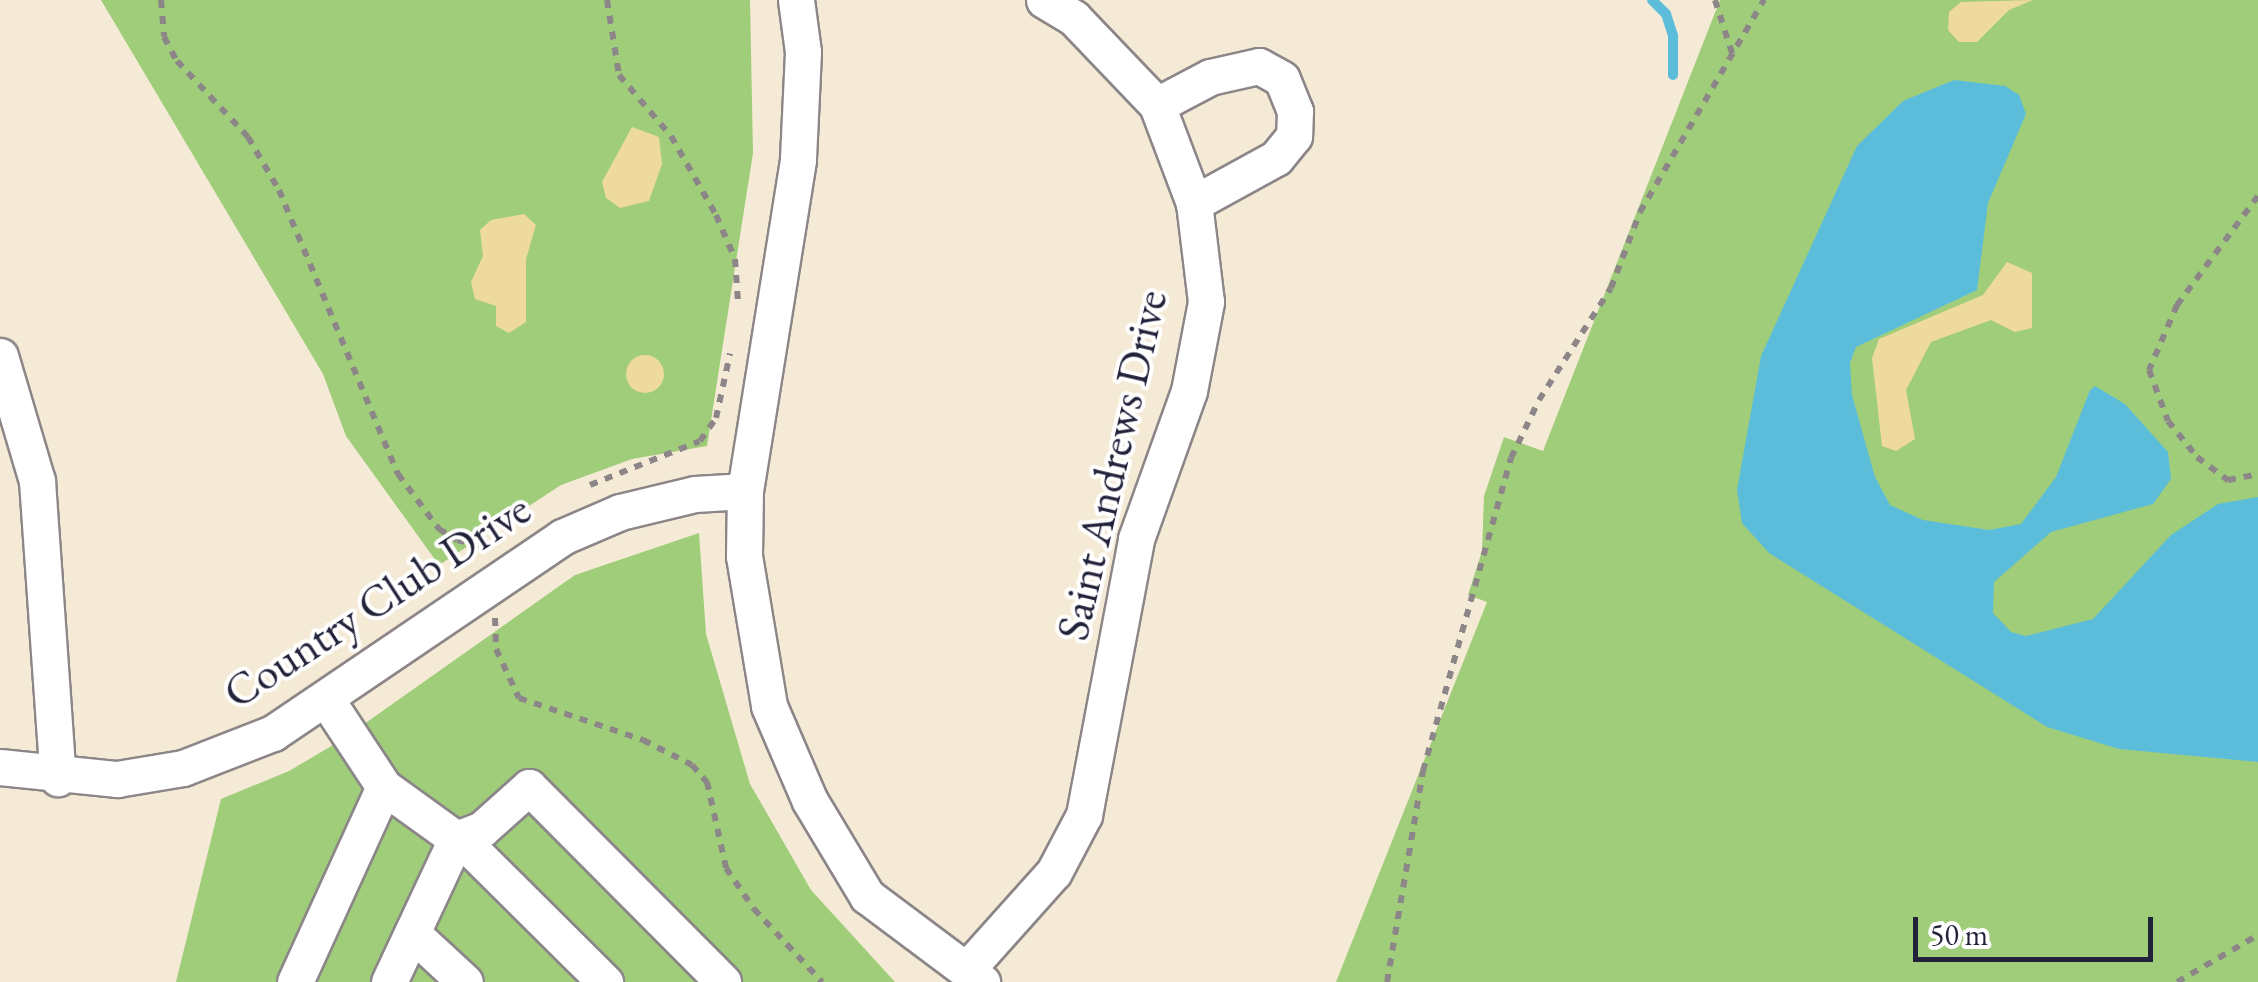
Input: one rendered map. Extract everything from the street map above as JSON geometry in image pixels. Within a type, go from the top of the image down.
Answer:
[{"type":"street","points":[[796,0],[803,52],[798,160],[745,491],[744,556],[768,706],[810,801],[867,896],[976,975]]},
{"type":"street","name":"Saint Andrews Drive","points":[[976,975],[1054,872],[1084,815],[1136,539],[1200,342],[1204,270],[1194,203],[1156,106],[1074,18],[1044,0]]},
{"type":"street","points":[[1156,106],[1210,77],[1258,66],[1282,79],[1295,111],[1294,136],[1276,158],[1194,203]]},
{"type":"street","points":[[0,356],[37,481],[58,778]]},
{"type":"street","name":"Country Club Drive","points":[[0,767],[58,778],[117,780],[183,768],[273,733],[562,537],[620,512],[695,494],[745,491]]},
{"type":"street","points":[[326,699],[384,787],[456,839],[605,982]]},
{"type":"street","points":[[294,982],[384,787]]},
{"type":"street","points":[[389,982],[456,839],[482,829],[530,787],[723,982]]},
{"type":"street","points":[[412,933],[465,982]]},
{"type":"path","points":[[161,0],[164,37],[176,61],[248,137],[279,190],[398,474],[440,529],[456,540],[484,543],[520,523]]},
{"type":"path","points":[[606,0],[619,75],[671,136],[735,259],[736,322]]},
{"type":"path","points":[[1715,0],[1733,56]]},
{"type":"path","points":[[1387,982],[1423,771],[1474,604],[1498,494],[1539,400],[1611,288],[1640,212],[1764,0]]},
{"type":"path","points":[[2258,196],[2177,305],[2149,370],[2168,421],[2197,457],[2228,480],[2258,474]]},
{"type":"path","points":[[578,491],[700,441],[716,418],[733,338]]},
{"type":"path","points":[[484,543],[492,584],[496,649],[519,698],[692,765],[707,782],[726,868],[754,909],[822,982]]},
{"type":"path","points":[[2177,982],[2258,935]]},
{"type":"green space","points":[[101,0],[750,0],[753,153],[707,446],[632,459],[561,485],[439,565],[346,436],[323,374]]},
{"type":"green space","points":[[1720,0],[2258,0],[2258,982],[1336,982],[1487,602],[1468,595],[1482,551],[1484,496],[1504,437],[1543,451]]},
{"type":"green space","points":[[699,533],[706,634],[750,784],[811,890],[895,982],[176,982],[221,799],[289,771],[340,741],[575,575]]},
{"type":"sand","points":[[2033,0],[2009,10],[1977,42],[1959,42],[1948,30],[1949,12],[1961,2]]},
{"type":"sand","points":[[632,127],[659,137],[662,164],[649,201],[620,208],[606,198],[602,182]]},
{"type":"sand","points":[[524,214],[536,225],[526,259],[526,322],[509,333],[496,326],[496,306],[475,299],[471,282],[483,256],[480,230],[491,220]]},
{"type":"sand","points":[[2007,262],[2032,273],[2032,328],[2015,332],[1991,320],[1931,342],[1906,390],[1915,439],[1896,451],[1882,446],[1872,358],[1879,339],[1983,295]]},
{"type":"sand","points":[[645,355],[658,361],[664,374],[658,387],[645,393],[632,387],[626,374],[632,361]]},
{"type":"water","points":[[1954,80],[2005,86],[2019,95],[2026,114],[1988,203],[1977,290],[1856,347],[1850,363],[1852,395],[1875,477],[1890,505],[1923,520],[1989,530],[2021,524],[2056,477],[2090,390],[2095,386],[2125,404],[2168,452],[2171,479],[2153,504],[2051,532],[1994,582],[1993,613],[2011,632],[2026,636],[2093,619],[2171,535],[2218,504],[2258,497],[2258,762],[2119,749],[2047,727],[1769,553],[1742,523],[1737,490],[1761,356],[1857,146],[1903,101]]},
{"type":"waterway","points":[[1652,0],[1666,14],[1673,36],[1673,75]]}]
